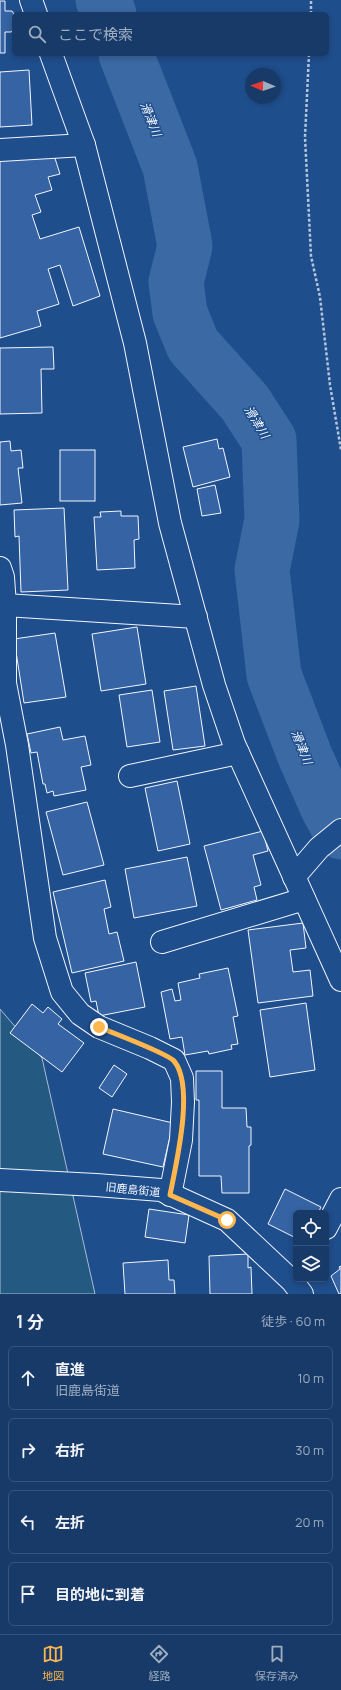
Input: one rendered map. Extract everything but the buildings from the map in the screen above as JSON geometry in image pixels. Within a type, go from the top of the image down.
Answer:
[{"type":"street","points":[[31,0],[35,12]]},
{"type":"street","points":[[52,56],[84,145],[134,343],[170,523],[214,685],[238,753],[341,980]]},
{"type":"street","points":[[0,150],[84,145]]},
{"type":"street","points":[[0,568],[3,577],[5,605],[5,682],[17,745],[45,938],[62,992],[80,1014],[99,1027],[150,1048],[174,1060],[182,1078],[183,1102],[181,1140],[170,1195]]},
{"type":"street","points":[[5,605],[196,617]]},
{"type":"street","points":[[130,776],[238,753]]},
{"type":"street","points":[[294,877],[319,848],[341,830]]},
{"type":"street","points":[[162,942],[304,899]]},
{"type":"street","name":"旧鹿島街道","points":[[0,1180],[161,1190],[227,1220],[297,1284]]},
{"type":"street","points":[[329,1222],[341,1199]]},
{"type":"path","points":[[310,12],[311,0]]},
{"type":"path","points":[[309,56],[306,137],[311,256],[320,297],[330,385],[341,450]]},
{"type":"shaded area","points":[[0,1009],[42,1058],[95,1294],[0,1294]]},
{"type":"waterway","name":"滑津川","points":[[103,0],[108,12]]},
{"type":"waterway","name":"滑津川","points":[[127,56],[170,167],[185,246],[176,282],[180,313],[193,345],[245,403],[269,440],[272,520],[262,570],[274,675],[305,756],[327,806],[341,832]]},
{"type":"route","points":[[99,1027],[150,1048],[174,1060],[182,1078],[183,1102],[181,1140],[170,1195],[227,1220]]}]
